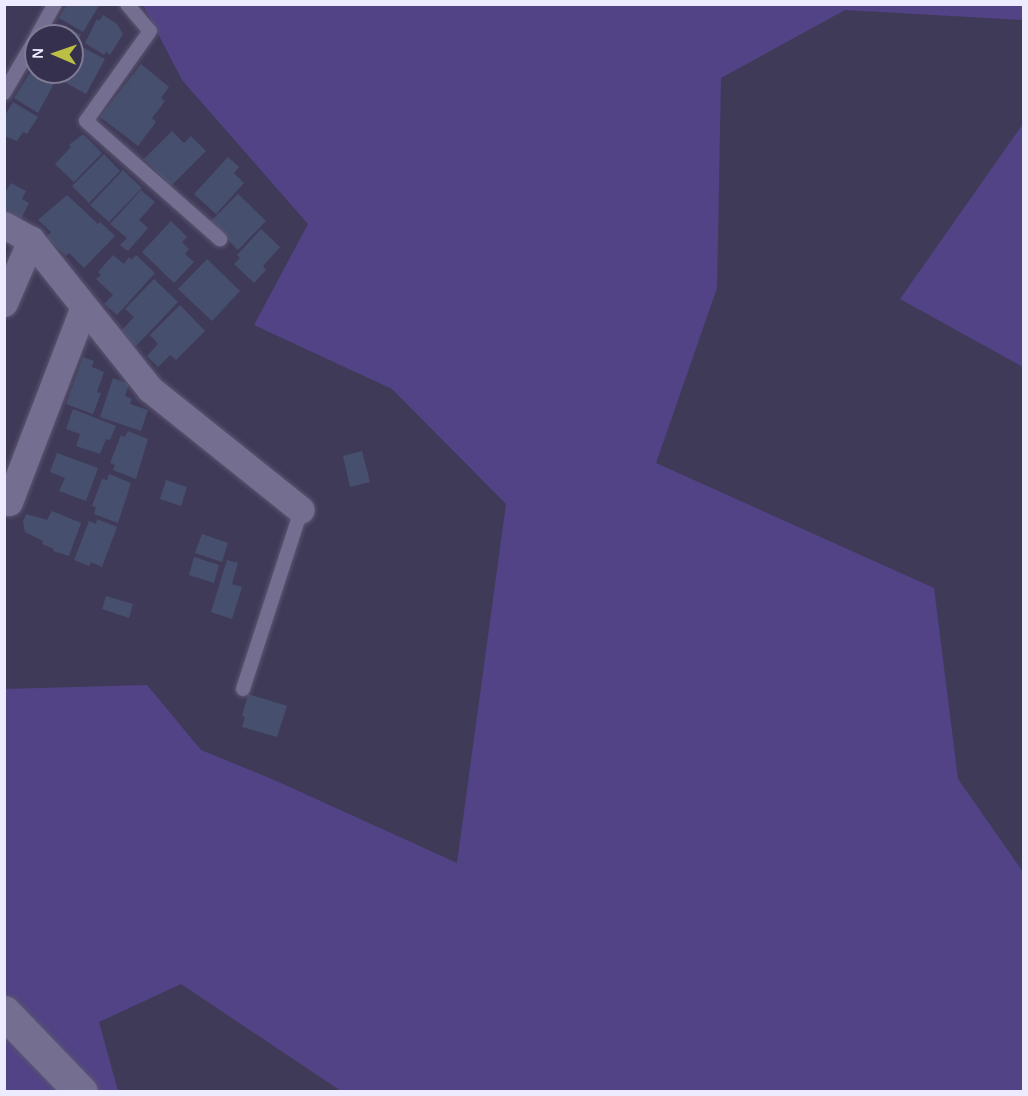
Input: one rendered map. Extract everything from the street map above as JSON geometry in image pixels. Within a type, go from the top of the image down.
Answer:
[{"type":"street","points":[[4,225],[31,240],[150,389],[301,510]]},
{"type":"street","points":[[4,303],[31,240]]},
{"type":"street","points":[[4,500],[9,502],[84,307]]},
{"type":"street","points":[[4,1012],[81,1092]]},
{"type":"lane","points":[[43,24],[55,4]]},
{"type":"lane","points":[[127,4],[150,31],[86,122],[220,239]]},
{"type":"lane","points":[[4,93],[24,58]]},
{"type":"lane","points":[[243,689],[301,510]]},
{"type":"shaded area","points":[[143,5],[1023,5],[1023,20],[845,10],[721,78],[717,288],[656,463],[934,588],[958,779],[1023,872],[1023,1091],[341,1091],[181,984],[99,1022],[118,1091],[5,1091],[4,689],[147,685],[201,750],[272,779],[457,863],[506,504],[392,389],[254,325],[308,224],[182,80]]},
{"type":"shaded area","points":[[1023,124],[1023,367],[900,299]]},
{"type":"building","points":[[67,4],[100,4],[84,30],[84,24],[69,24],[59,18]]},
{"type":"building","points":[[103,15],[117,24],[123,34],[110,55],[106,52],[104,55],[85,43],[97,19],[99,21]]},
{"type":"building","points":[[84,48],[105,59],[86,94],[68,84],[84,84]]},
{"type":"building","points":[[141,64],[169,87],[161,98],[165,101],[152,118],[156,122],[138,146],[100,117]]},
{"type":"building","points":[[24,82],[24,84],[54,84],[38,113],[14,98]]},
{"type":"building","points":[[13,102],[38,117],[27,134],[23,132],[17,141],[4,136],[4,117]]},
{"type":"building","points":[[172,131],[184,143],[191,136],[206,151],[171,186],[144,159]]},
{"type":"building","points":[[83,134],[102,153],[74,182],[55,164],[71,147],[69,145]]},
{"type":"building","points":[[104,154],[120,171],[89,203],[72,186]]},
{"type":"building","points":[[228,157],[239,167],[234,173],[244,183],[216,214],[194,194]]},
{"type":"building","points":[[123,170],[142,188],[109,222],[90,205]]},
{"type":"building","points":[[11,183],[26,191],[22,199],[29,203],[21,219],[4,210],[4,194]]},
{"type":"building","points":[[141,190],[155,202],[139,220],[148,228],[128,251],[120,245],[127,238],[110,224]]},
{"type":"building","points":[[238,194],[266,221],[238,250],[210,222]]},
{"type":"building","points":[[67,195],[98,224],[100,222],[115,236],[84,268],[69,253],[66,256],[46,237],[51,232],[38,220]]},
{"type":"building","points":[[171,221],[187,237],[182,242],[189,249],[185,254],[194,262],[174,283],[142,252]]},
{"type":"building","points":[[261,229],[280,247],[263,266],[266,270],[254,283],[234,264],[240,258],[237,255]]},
{"type":"building","points":[[113,255],[124,264],[129,257],[132,260],[136,255],[155,273],[117,315],[104,304],[113,295],[96,279],[101,275],[98,272]]},
{"type":"building","points":[[207,259],[240,291],[212,321],[178,289]]},
{"type":"building","points":[[154,279],[178,302],[135,347],[119,333],[134,317],[125,309]]},
{"type":"building","points":[[180,305],[205,331],[176,360],[170,355],[158,367],[147,356],[158,344],[150,335]]},
{"type":"building","points":[[83,357],[94,361],[92,367],[104,372],[97,392],[101,393],[93,414],[66,404]]},
{"type":"building","points":[[113,378],[129,384],[125,396],[132,399],[130,404],[148,410],[141,431],[100,417]]},
{"type":"building","points":[[73,409],[116,426],[110,440],[106,439],[100,454],[76,446],[80,434],[66,429]]},
{"type":"building","points":[[128,431],[148,439],[136,479],[113,470],[115,465],[110,463],[121,435],[125,437]]},
{"type":"building","points":[[362,451],[370,482],[350,487],[343,456]]},
{"type":"building","points":[[57,453],[98,468],[86,501],[59,491],[65,478],[50,472]]},
{"type":"building","points":[[109,474],[131,483],[118,523],[94,514],[96,507],[92,506],[102,479],[107,480]]},
{"type":"building","points":[[166,480],[187,487],[181,506],[160,499]]},
{"type":"building","points":[[52,511],[81,523],[69,556],[53,551],[54,549],[42,544],[43,541],[25,532],[23,521],[26,514],[47,520]]},
{"type":"building","points":[[97,519],[117,527],[102,567],[91,562],[89,566],[74,560],[89,521],[96,524]]},
{"type":"building","points":[[202,534],[228,543],[222,562],[195,553]]},
{"type":"building","points":[[194,557],[219,565],[214,583],[189,575]]},
{"type":"building","points":[[227,560],[238,563],[232,584],[242,587],[232,619],[211,612]]},
{"type":"building","points":[[106,596],[133,604],[129,618],[102,609]]},
{"type":"building","points":[[248,694],[287,706],[277,737],[242,727],[245,717],[242,716]]}]
